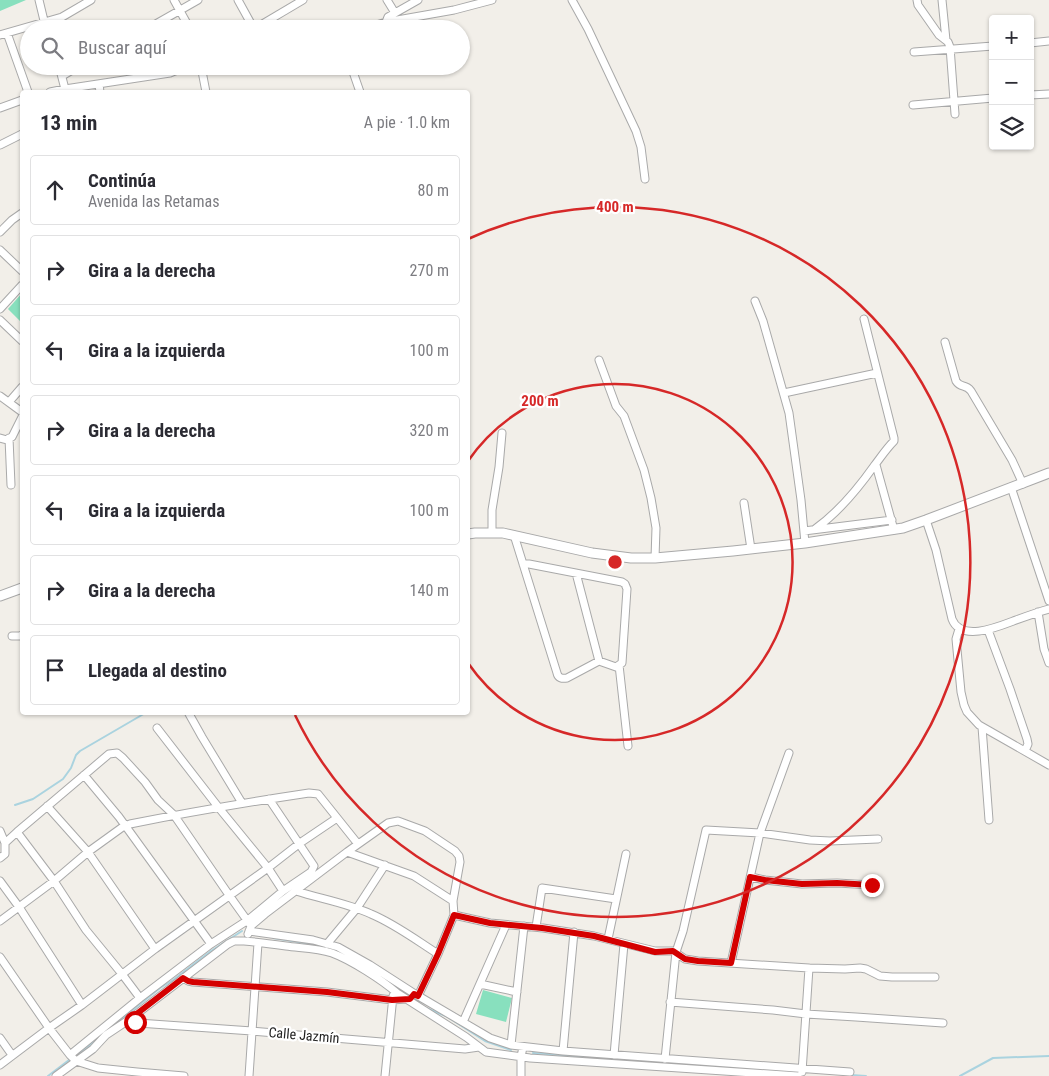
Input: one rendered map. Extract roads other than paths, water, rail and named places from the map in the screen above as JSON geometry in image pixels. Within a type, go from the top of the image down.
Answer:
[{"type":"street","points":[[39,0],[44,20]]},
{"type":"street","points":[[56,20],[90,0]]},
{"type":"street","points":[[174,0],[185,20]]},
{"type":"street","points":[[162,20],[198,0]]},
{"type":"street","points":[[238,0],[249,20]]},
{"type":"street","points":[[269,20],[303,0]]},
{"type":"street","points":[[388,0],[395,13]]},
{"type":"street","points":[[386,20],[418,0]]},
{"type":"street","points":[[397,20],[454,10],[492,0]]},
{"type":"street","points":[[572,0],[588,29],[636,130],[641,147],[645,179]]},
{"type":"street","points":[[917,0],[939,35],[949,45],[955,114]]},
{"type":"street","points":[[942,0],[946,40]]},
{"type":"street","points":[[20,30],[4,34],[20,73]]},
{"type":"street","points":[[1034,42],[1049,41]]},
{"type":"street","points":[[914,52],[989,46]]},
{"type":"street","points":[[21,75],[27,90]]},
{"type":"street","points":[[59,90],[157,75]]},
{"type":"street","points":[[203,75],[206,90]]},
{"type":"street","points":[[354,75],[359,90]]},
{"type":"street","points":[[62,76],[64,89]]},
{"type":"street","points":[[99,84],[100,90]]},
{"type":"street","points":[[1034,95],[1049,94]]},
{"type":"street","points":[[913,106],[989,98]]},
{"type":"street","points":[[0,108],[20,101]]},
{"type":"street","points":[[0,145],[20,135]]},
{"type":"street","points":[[0,232],[20,214]]},
{"type":"street","points":[[0,250],[20,269]]},
{"type":"street","points":[[0,309],[20,288]]},
{"type":"street","points":[[755,301],[763,321],[789,413],[805,543]]},
{"type":"street","points":[[815,529],[830,519],[849,500],[894,441],[864,319]]},
{"type":"street","points":[[0,320],[20,339]]},
{"type":"street","points":[[945,342],[956,381],[961,386],[968,387],[1012,460],[1023,484]]},
{"type":"street","points":[[600,360],[616,406],[624,416],[644,470],[656,528],[655,558]]},
{"type":"street","points":[[784,393],[877,373]]},
{"type":"street","points":[[9,402],[20,389]]},
{"type":"street","points":[[0,396],[20,410]]},
{"type":"street","points":[[0,438],[7,440],[12,437],[20,421]]},
{"type":"street","points":[[492,532],[492,510],[502,433]]},
{"type":"street","points":[[9,438],[11,485]]},
{"type":"street","points":[[876,465],[894,530]]},
{"type":"street","points":[[470,534],[503,533],[592,553],[631,558],[655,558],[751,549],[903,528],[1049,473]]},
{"type":"street","points":[[1011,487],[1049,601]]},
{"type":"street","points":[[744,503],[751,549]]},
{"type":"street","points":[[804,531],[892,520]]},
{"type":"street","points":[[926,520],[936,550],[953,622],[959,629],[971,631],[988,630],[1049,609]]},
{"type":"street","points":[[514,535],[559,677],[567,678],[599,661],[616,667],[619,666]]},
{"type":"street","points":[[523,564],[622,582],[626,586],[622,662],[619,666],[628,746]]},
{"type":"street","points":[[576,573],[599,661]]},
{"type":"street","points":[[0,596],[20,589]]},
{"type":"street","points":[[1038,612],[1044,648],[1049,662]]},
{"type":"street","points":[[959,629],[956,639],[962,699],[971,717],[982,727],[1049,765]]},
{"type":"street","points":[[988,630],[1027,739],[1028,744],[1025,751]]},
{"type":"street","points":[[12,636],[20,636]]},
{"type":"street","points":[[190,715],[242,803]]},
{"type":"street","points":[[982,727],[989,820]]},
{"type":"street","points":[[156,728],[268,868],[283,891]]},
{"type":"street","points":[[5,843],[84,774],[109,754],[117,753],[124,758],[158,800],[174,815],[249,926],[327,944],[354,956],[490,1038],[511,1045],[801,1074]]},
{"type":"street","points":[[731,963],[760,834],[789,753]]},
{"type":"street","points":[[84,774],[119,817],[211,944]]},
{"type":"street","points":[[0,922],[124,826],[174,815],[309,793],[318,794],[358,844]]},
{"type":"street","points":[[244,941],[249,926],[283,891],[314,869],[300,843],[269,799]]},
{"type":"street","points":[[47,806],[88,852],[155,949]]},
{"type":"street","points":[[0,1065],[155,949],[337,818]]},
{"type":"street","points":[[70,1055],[211,944],[249,926],[388,823],[398,821],[425,830],[455,851],[460,858],[454,915],[438,954],[416,995],[410,999],[392,1000],[327,992],[193,982],[183,978]]},
{"type":"street","points":[[665,1059],[676,952],[683,931],[706,830],[810,840],[878,839]]},
{"type":"street","points":[[0,831],[5,843],[6,854],[0,858]]},
{"type":"street","points":[[17,832],[54,881],[86,930],[140,998]]},
{"type":"street","points":[[347,852],[414,876],[454,901]]},
{"type":"street","points":[[608,939],[626,854]]},
{"type":"street","points":[[327,944],[357,908],[385,865]]},
{"type":"street","points":[[750,877],[802,884],[872,885]]},
{"type":"street","points":[[0,881],[82,1005]]},
{"type":"street","points":[[536,927],[542,888],[616,899]]},
{"type":"street","points":[[296,891],[372,914],[438,954]]},
{"type":"street","points":[[454,915],[490,923],[574,932],[655,952],[670,950],[685,959],[692,960],[809,968],[866,969],[880,976],[935,977]]},
{"type":"street","points":[[463,1022],[506,925]]},
{"type":"street","points":[[511,1045],[524,926]]},
{"type":"street","points":[[563,1051],[574,932]]},
{"type":"street","points":[[56,1076],[93,1049],[106,1035],[234,941],[332,953],[354,964],[486,1052],[521,1057],[664,1067],[801,1074],[850,1072]]},
{"type":"street","points":[[249,1076],[258,943]]},
{"type":"street","points":[[614,1055],[624,944]]},
{"type":"street","points":[[0,957],[49,1028],[76,1061],[98,1068],[137,1074],[184,1076]]},
{"type":"street","points":[[801,1074],[809,968]]},
{"type":"street","points":[[480,984],[517,992]]},
{"type":"street","points":[[385,1076],[394,990]]},
{"type":"street","points":[[670,1002],[942,1023]]},
{"type":"street","name":"Calle Jazmín","points":[[130,1019],[138,1023],[465,1049],[479,1047]]},
{"type":"street","points":[[0,1038],[12,1056]]},
{"type":"street","points":[[521,1076],[523,1046]]},
{"type":"street","points":[[663,1076],[664,1067]]},
{"type":"street","points":[[98,1068],[100,1076]]},
{"type":"waterway","points":[[15,805],[33,799],[63,779],[80,751],[142,715]]},
{"type":"waterway","points":[[77,1055],[160,988],[242,931]]},
{"type":"waterway","points":[[273,938],[323,947]]},
{"type":"waterway","points":[[393,984],[403,991]]},
{"type":"waterway","points":[[426,1008],[446,1016],[485,1041],[511,1050]]},
{"type":"waterway","points":[[533,1053],[662,1062]]},
{"type":"waterway","points":[[960,1076],[993,1058],[1049,1056]]},
{"type":"waterway","points":[[48,1076],[69,1060]]},
{"type":"waterway","points":[[851,1075],[866,1076]]}]
